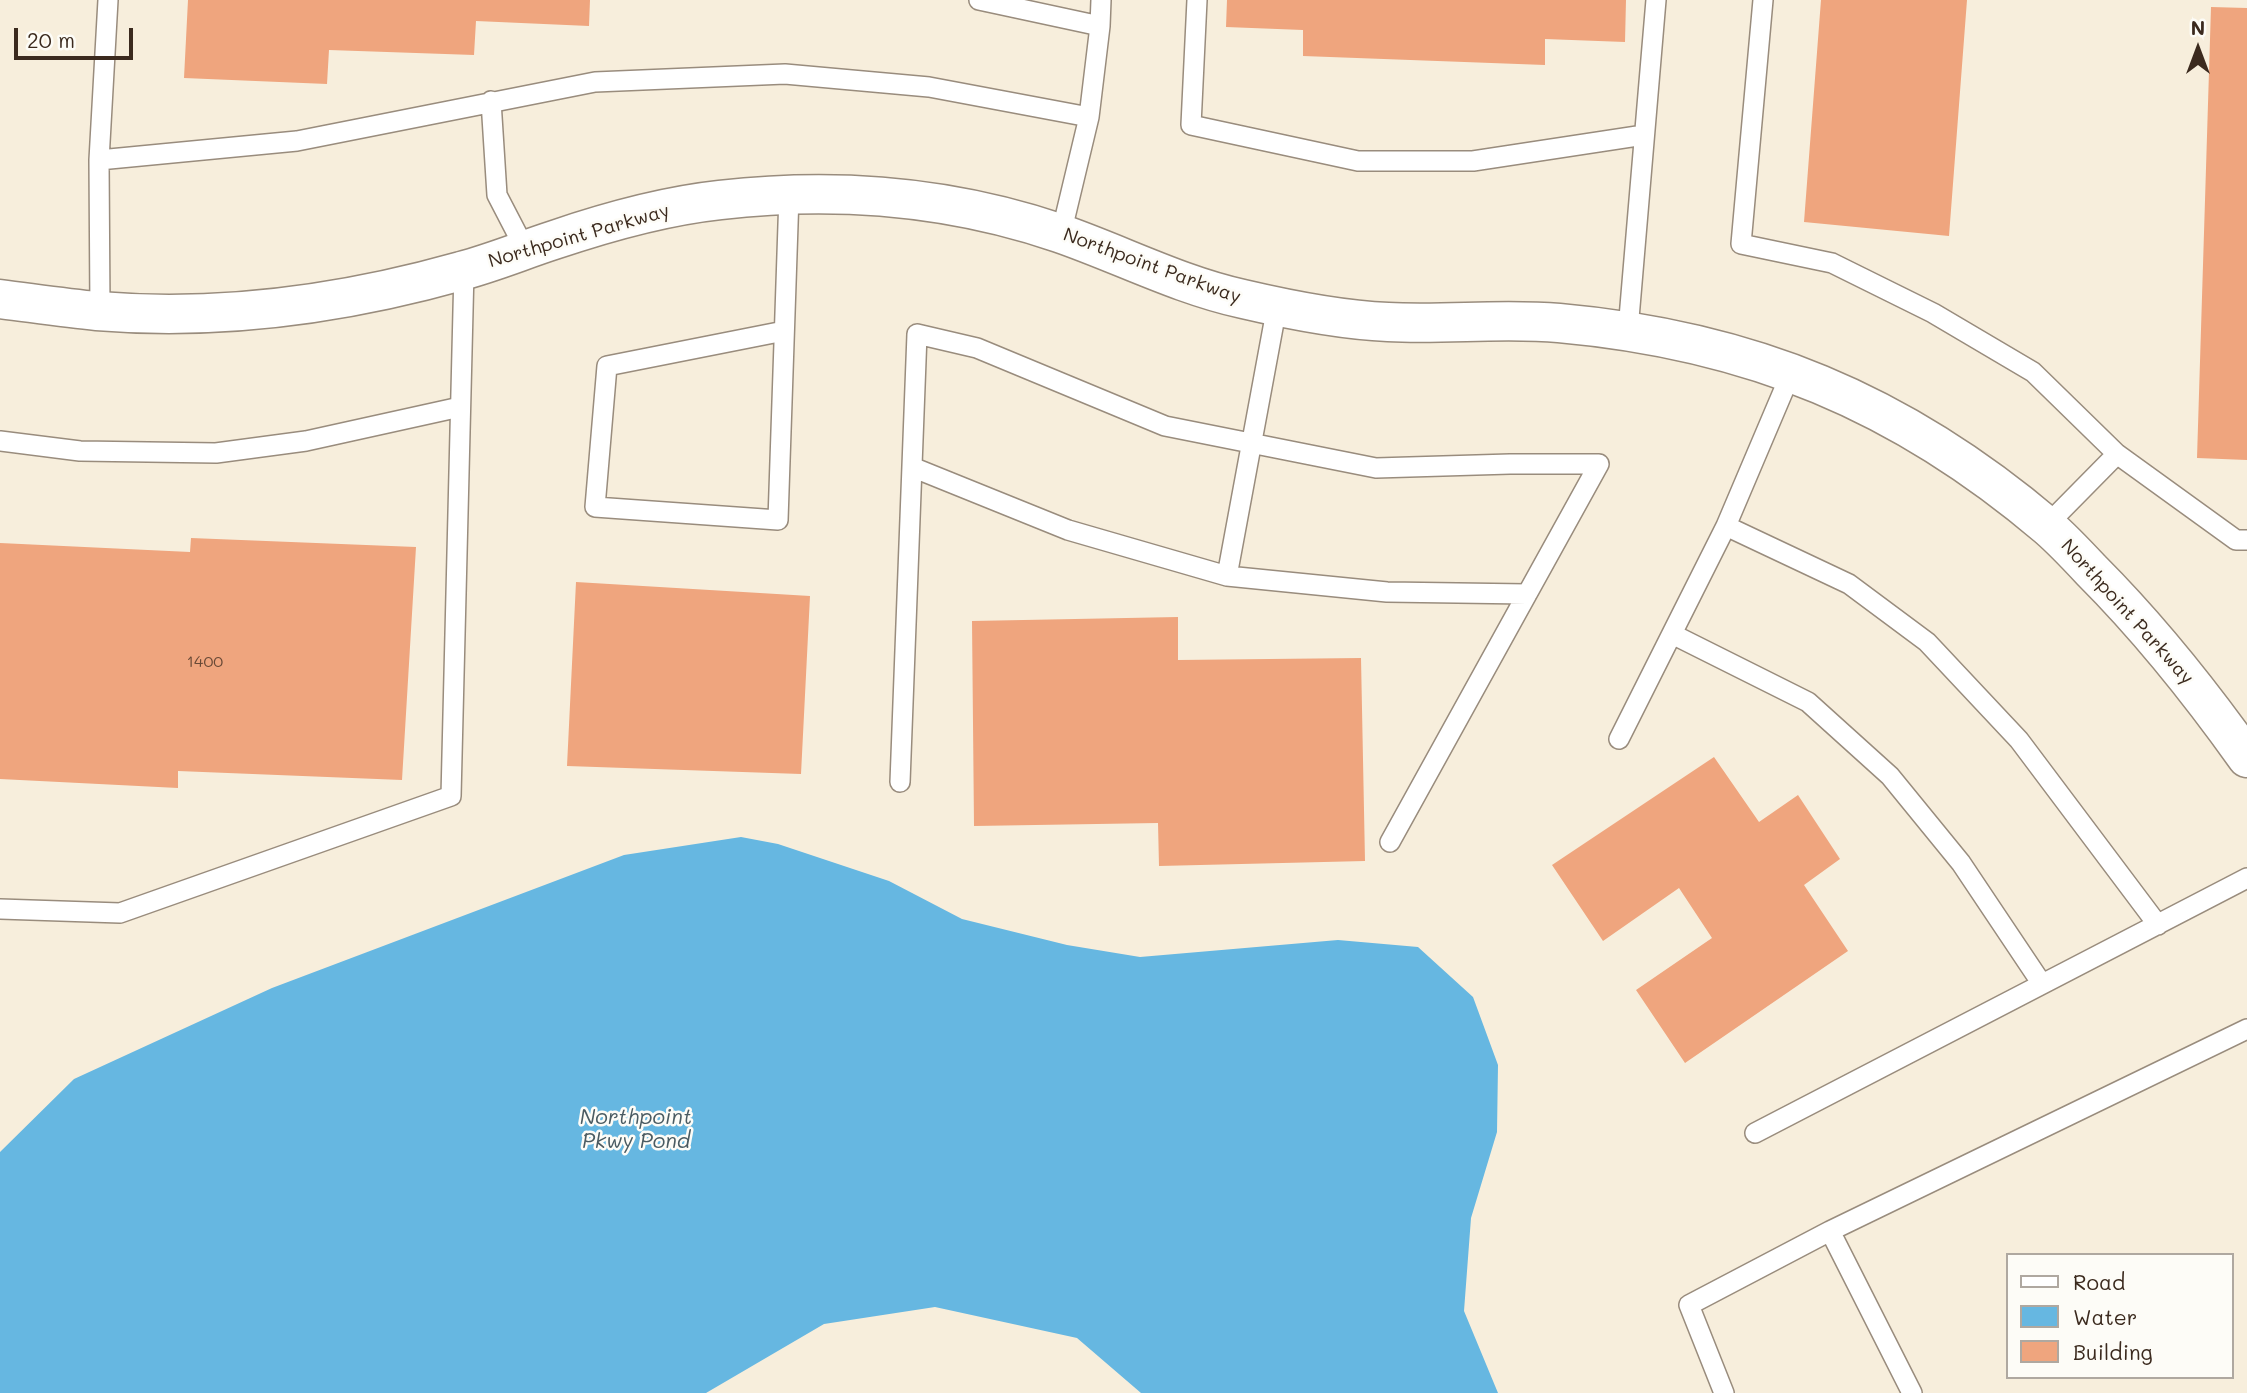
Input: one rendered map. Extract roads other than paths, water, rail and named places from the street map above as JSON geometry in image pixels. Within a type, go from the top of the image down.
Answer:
[{"type":"street","name":"Northpoint Parkway","points":[[0,299],[100,311],[174,313],[284,307],[357,296],[464,271],[525,249],[654,211],[717,200],[789,195],[875,196],[937,203],[1000,216],[1060,234],[1236,298],[1326,316],[1388,322],[1551,322],[1628,331],[1712,347],[1836,391],[1894,419],[1978,471],[2046,526],[2126,605],[2203,696],[2245,752]]},
{"type":"lane","points":[[100,311],[99,160],[108,0]]},
{"type":"lane","points":[[979,0],[1100,26]]},
{"type":"lane","points":[[1060,234],[1089,117],[1101,0]]},
{"type":"lane","points":[[1197,0],[1191,125],[1358,161],[1473,161],[1644,135]]},
{"type":"lane","points":[[1628,331],[1656,0]]},
{"type":"lane","points":[[1763,0],[1741,244],[1832,262],[1933,313],[2033,372],[2118,454],[2236,540],[2247,540]]},
{"type":"lane","points":[[99,160],[297,141],[595,82],[785,74],[929,87],[1089,117]]},
{"type":"lane","points":[[491,101],[497,195],[525,249]]},
{"type":"lane","points":[[784,331],[607,366],[595,507],[778,520],[789,195]]},
{"type":"lane","points":[[0,909],[120,913],[451,796],[464,271]]},
{"type":"lane","points":[[1227,576],[1277,306]]},
{"type":"lane","points":[[900,782],[917,334],[977,348],[1165,426],[1376,468],[1599,464],[1390,842]]},
{"type":"lane","points":[[1619,739],[1726,526],[1791,373]]},
{"type":"lane","points":[[0,441],[80,451],[216,453],[306,441],[460,407]]},
{"type":"lane","points":[[2046,526],[2118,454]]},
{"type":"lane","points":[[912,467],[1068,530],[1227,576],[1387,592],[1527,594]]},
{"type":"lane","points":[[1726,526],[1849,584],[1927,642],[2019,740],[2158,925]]},
{"type":"lane","points":[[1672,634],[1808,702],[1890,776],[1961,863],[2042,984]]},
{"type":"lane","points":[[1755,1133],[2247,878]]},
{"type":"lane","points":[[1724,1393],[1689,1305],[1830,1231],[2247,1029]]},
{"type":"lane","points":[[1830,1231],[1912,1393]]},
{"type":"water","name":"Northpoint Pkwy Pond","points":[[741,837],[778,844],[889,881],[962,919],[1067,945],[1140,957],[1338,940],[1418,947],[1473,997],[1498,1065],[1497,1132],[1471,1218],[1464,1311],[1498,1393],[1141,1393],[1077,1338],[935,1307],[824,1324],[706,1393],[0,1393],[0,1152],[74,1079],[272,988],[624,855]]}]
